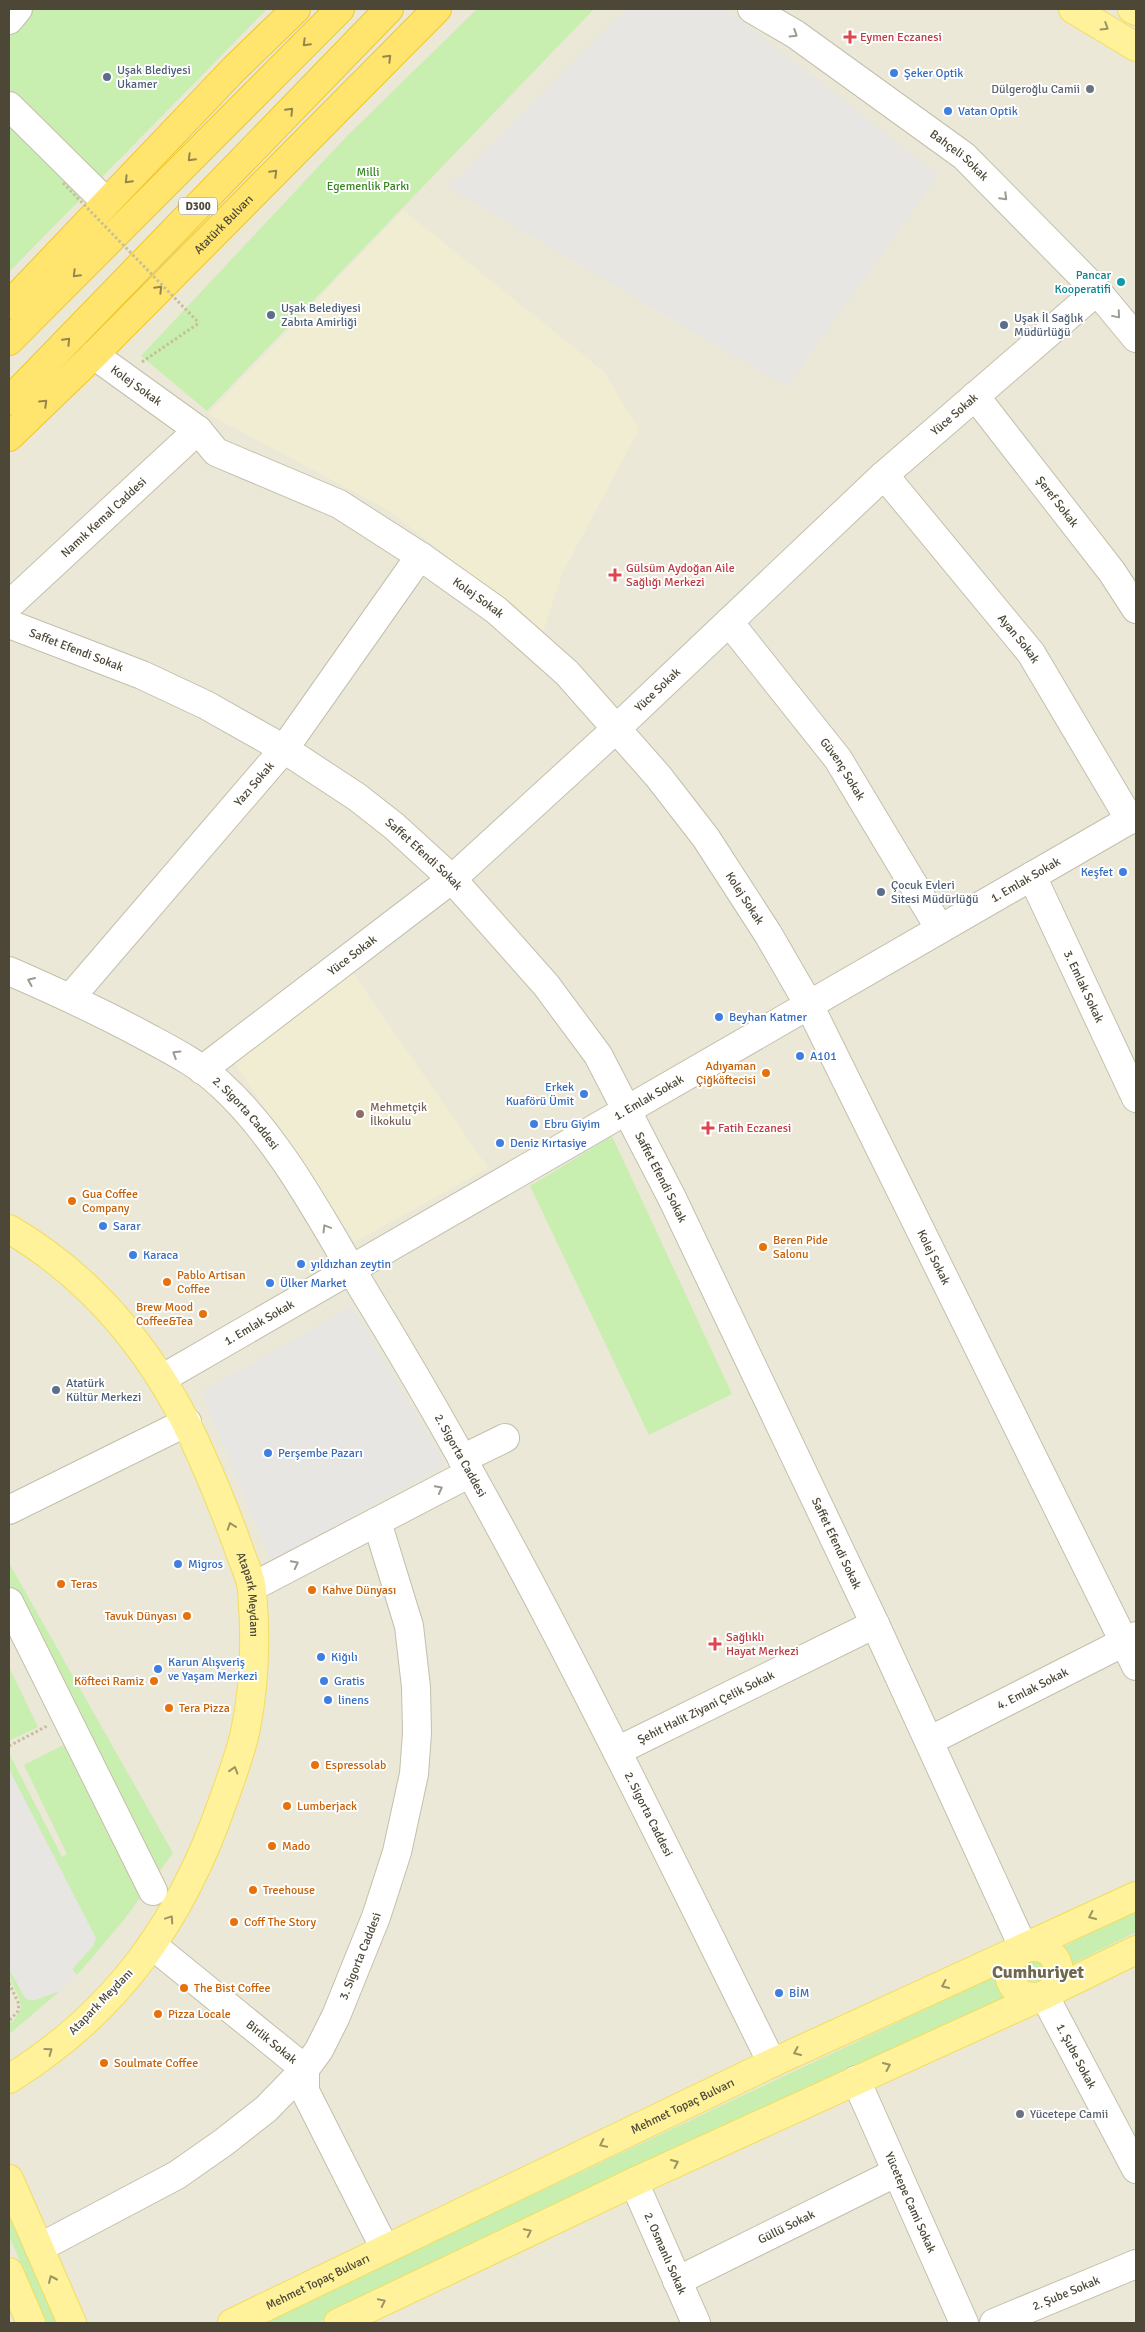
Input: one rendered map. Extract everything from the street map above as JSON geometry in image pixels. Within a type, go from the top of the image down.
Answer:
[{"type":"highway","points":[[9,304],[234,69],[296,9]]},
{"type":"highway","points":[[9,341],[340,9]]},
{"type":"highway","name":"Atatürk Bulvarı","points":[[9,437],[94,355],[437,9]]},
{"type":"highway","name":"D300","points":[[9,402],[388,10]]},
{"type":"main road","points":[[1072,9],[1136,47]]},
{"type":"main road","points":[[1132,9],[1136,11]]},
{"type":"main road","name":"Atapark Meydanı","points":[[9,1229],[41,1250],[92,1292],[138,1343],[163,1378],[187,1422],[226,1512],[252,1587],[254,1674],[245,1734],[208,1844],[174,1912],[125,1980],[94,2012],[60,2043],[9,2079]]},
{"type":"main road","name":"Mehmet Topaç Bulvarı","points":[[232,2323],[772,2063],[1136,1896]]},
{"type":"main road","points":[[1039,1947],[1053,1955],[1057,1961],[1059,1977],[1056,1985],[1044,1995],[1029,1996],[1021,1994],[1011,1982],[1009,1967],[1017,1953],[1024,1949],[1039,1947]]},
{"type":"main road","points":[[338,2323],[634,2182],[1044,1995],[1136,1950]]},
{"type":"main road","points":[[9,2179],[72,2323]]},
{"type":"main road","points":[[9,2272],[30,2323]]},
{"type":"street","points":[[9,20],[18,9]]},
{"type":"street","name":"Bahçeli Sokak","points":[[752,9],[795,34],[964,156],[1097,291],[1136,338]]},
{"type":"street","points":[[9,106],[106,202]]},
{"type":"street","name":"Yüce Sokak","points":[[202,1070],[452,879],[617,728],[884,475],[1097,291]]},
{"type":"street","name":"Kolej Sokak","points":[[94,355],[198,430],[216,452],[339,504],[420,556],[496,610],[567,673],[617,728],[706,838],[768,934],[809,1005],[1131,1639],[1136,1666]]},
{"type":"street","name":"Şeref Sokak","points":[[975,396],[1112,572],[1136,608]]},
{"type":"street","name":"Namık Kemal Caddesi","points":[[9,605],[198,430]]},
{"type":"street","name":"Ayan Sokak","points":[[884,475],[1031,653],[1133,818]]},
{"type":"street","name":"Yazı Sokak","points":[[71,997],[284,749],[420,556]]},
{"type":"street","name":"Güvenç Sokak","points":[[729,622],[838,759],[940,930]]},
{"type":"street","name":"Saffet Efendi Sokak","points":[[9,624],[142,675],[206,705],[284,749],[357,797],[394,826],[452,879],[546,985],[598,1055],[672,1198],[875,1624],[1024,1949]]},
{"type":"street","name":"1. Emlak Sokak","points":[[163,1378],[1133,818]]},
{"type":"street","name":"3. Emlak Sokak","points":[[1032,876],[1136,1098]]},
{"type":"street","name":"2. Sigorta Caddesi","points":[[9,971],[71,997],[166,1047],[202,1070],[219,1082],[240,1104],[277,1150],[415,1375],[466,1466],[617,1751],[772,2063]]},
{"type":"street","points":[[9,1510],[187,1422]]},
{"type":"street","points":[[252,1587],[376,1522],[466,1466],[505,1438]]},
{"type":"street","name":"3. Sigorta Caddesi","points":[[39,2248],[177,2175],[224,2142],[266,2108],[305,2070],[319,2050],[336,2016],[376,1917],[397,1852],[414,1774],[417,1733],[416,1696],[409,1626],[376,1522]]},
{"type":"street","points":[[9,1602],[153,1891]]},
{"type":"street","name":"Şehit Halit Ziyani Çelik Sokak","points":[[617,1751],[875,1624]]},
{"type":"street","name":"4. Emlak Sokak","points":[[929,1741],[1131,1639]]},
{"type":"street","name":"Birlik Sokak","points":[[152,1945],[305,2070],[305,2091],[385,2249]]},
{"type":"street","name":"1. Şube Sokak","points":[[1044,1995],[1136,2169]]},
{"type":"street","name":"Yücetepe Cami Sokak","points":[[856,2080],[964,2323]]},
{"type":"street","name":"Güllü Sokak","points":[[677,2281],[897,2172]]},
{"type":"street","name":"2. Osmanlı Sokak","points":[[634,2182],[696,2323]]},
{"type":"street","name":"2. Şube Sokak","points":[[994,2323],[1136,2264]]},
{"type":"path","points":[[64,183],[199,323],[122,376]]},
{"type":"path","points":[[9,1746],[50,1724]]},
{"type":"path","points":[[9,1983],[19,2004],[18,2011],[9,2021]]},
{"type":"shaded area","points":[[9,9],[1136,9],[1136,2323],[9,2323]]},
{"type":"shaded area","points":[[625,9],[726,9],[939,175],[787,387],[448,187]]},
{"type":"shaded area","points":[[403,210],[603,371],[639,429],[562,574],[543,632],[390,511],[208,414]]},
{"type":"shaded area","name":"Mehmetçik İlkokulu","points":[[351,970],[488,1168],[355,1242],[233,1061]]},
{"type":"shaded area","points":[[352,1306],[446,1465],[271,1561],[201,1392]]},
{"type":"shaded area","points":[[9,1769],[96,1938],[93,1946],[72,1969],[77,1975],[60,1991],[32,2001],[25,1998],[9,1969]]},
{"type":"green space","points":[[9,9],[267,9],[9,272]]},
{"type":"green space","name":"Milli Egemenlik Parkı","points":[[477,9],[594,9],[207,411],[141,356],[347,136]]},
{"type":"green space","points":[[612,1136],[732,1394],[649,1435],[530,1186]]},
{"type":"green space","points":[[9,1563],[173,1853],[123,1921],[77,1975],[72,1969],[93,1946],[9,1769],[10,1755],[62,1857],[67,1854],[24,1765],[71,1741],[9,1627]]},
{"type":"green space","points":[[9,1667],[38,1727],[9,1741]]},
{"type":"green space","points":[[1136,1911],[1136,1932],[1068,1966],[1062,1958],[1060,1948]]},
{"type":"green space","points":[[1035,1959],[1043,1962],[1046,1970],[1043,1978],[1035,1981],[1027,1978],[1024,1970],[1027,1962]]},
{"type":"green space","points":[[9,1969],[28,2000],[60,1991],[9,2034],[9,2024],[14,2020],[21,2008]]},
{"type":"green space","points":[[994,1977],[1003,1980],[1007,1986],[1009,1992],[1003,2000],[316,2323],[261,2323]]},
{"type":"green space","points":[[9,2214],[56,2323],[47,2323],[9,2236]]},
{"type":"place","name":"Eymen Eczanesi","points":[[850,37]]},
{"type":"place","name":"Şeker Optik","points":[[894,73]]},
{"type":"place","name":"Uşak Blediyesi Ukamer","points":[[107,77]]},
{"type":"place","name":"Dülgeroğlu Camii","points":[[1090,89]]},
{"type":"place","name":"Vatan Optik","points":[[948,111]]},
{"type":"place","name":"Pancar Kooperatifi","points":[[1121,282]]},
{"type":"place","name":"Uşak Belediyesi Zabıta Amirliği","points":[[271,315]]},
{"type":"place","name":"Uşak İl Sağlık Müdürlüğü","points":[[1004,325]]},
{"type":"place","name":"Gülsüm Aydoğan Aile Sağlığı Merkezi","points":[[615,575]]},
{"type":"place","name":"Keşfet","points":[[1123,872]]},
{"type":"place","name":"Çocuk Evleri Sitesi Müdürlüğü","points":[[881,892]]},
{"type":"place","name":"Beyhan Katmer","points":[[719,1017]]},
{"type":"place","name":"A101","points":[[800,1056]]},
{"type":"place","name":"Adıyaman Çiğköftecisi","points":[[766,1073]]},
{"type":"place","name":"Erkek Kuaförü Ümit","points":[[584,1094]]},
{"type":"place","name":"Mehmetçik İlkokulu","points":[[360,1114]]},
{"type":"place","name":"Ebru Giyim","points":[[534,1124]]},
{"type":"place","name":"Fatih Eczanesi","points":[[708,1128]]},
{"type":"place","name":"Deniz Kırtasiye","points":[[500,1143]]},
{"type":"place","name":"Gua Coffee Company","points":[[72,1201]]},
{"type":"place","name":"Sarar","points":[[103,1226]]},
{"type":"place","name":"Beren Pide Salonu","points":[[763,1247]]},
{"type":"place","name":"Karaca","points":[[133,1255]]},
{"type":"place","name":"yıldızhan zeytin","points":[[301,1264]]},
{"type":"place","name":"Pablo Artisan Coffee","points":[[167,1282]]},
{"type":"place","name":"Ülker Market","points":[[270,1283]]},
{"type":"place","name":"Brew Mood Coffee&Tea","points":[[203,1314]]},
{"type":"place","name":"Atatürk Kültür Merkezi","points":[[56,1390]]},
{"type":"place","name":"Perşembe Pazarı","points":[[268,1453]]},
{"type":"place","name":"Migros","points":[[178,1564]]},
{"type":"place","name":"Teras","points":[[61,1584]]},
{"type":"place","name":"Kahve Dünyası","points":[[312,1590]]},
{"type":"place","name":"Tavuk Dünyası","points":[[187,1616]]},
{"type":"place","name":"Sağlıklı Hayat Merkezi","points":[[715,1644]]},
{"type":"place","name":"Kiğılı","points":[[321,1657]]},
{"type":"place","name":"Karun Alışveriş ve Yaşam Merkezi","points":[[158,1669]]},
{"type":"place","name":"Köfteci Ramiz","points":[[154,1681]]},
{"type":"place","name":"Gratis","points":[[324,1681]]},
{"type":"place","name":"linens","points":[[328,1700]]},
{"type":"place","name":"Tera Pizza","points":[[169,1708]]},
{"type":"place","name":"Espressolab","points":[[315,1765]]},
{"type":"place","name":"Lumberjack","points":[[287,1806]]},
{"type":"place","name":"Mado","points":[[272,1846]]},
{"type":"place","name":"Treehouse","points":[[253,1890]]},
{"type":"place","name":"Coff The Story","points":[[234,1922]]},
{"type":"place","name":"The Bist Coffee","points":[[184,1988]]},
{"type":"place","name":"BİM","points":[[779,1993]]},
{"type":"place","name":"Pizza Locale","points":[[158,2014]]},
{"type":"place","name":"Soulmate Coffee","points":[[104,2063]]},
{"type":"place","name":"Yücetepe Camii","points":[[1020,2114]]},
{"type":"district","name":"Cumhuriyet","points":[[1038,1972]]}]
